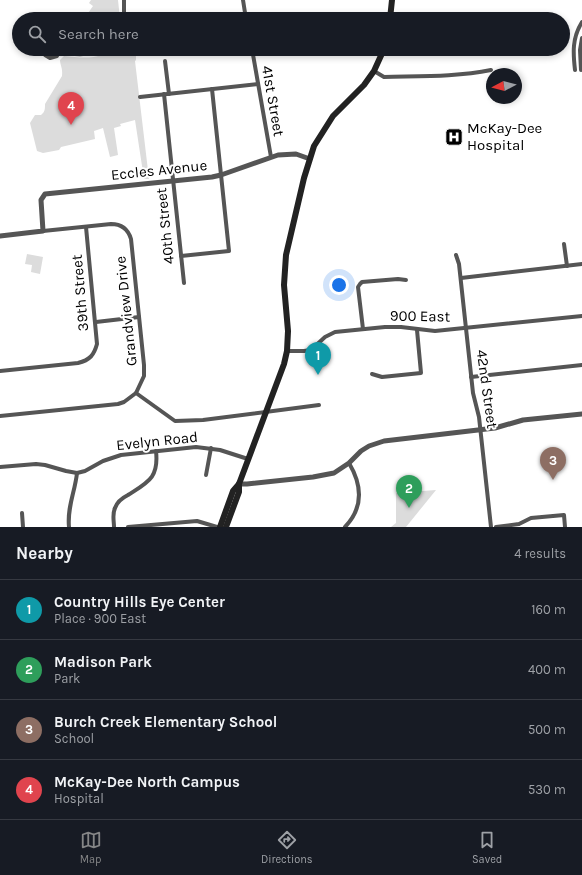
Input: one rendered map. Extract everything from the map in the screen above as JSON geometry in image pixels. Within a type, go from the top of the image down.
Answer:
[{"type":"main road","points":[[391,12],[392,0]]},
{"type":"main road","points":[[226,527],[239,492],[239,484],[284,364],[287,350],[288,331],[284,285],[286,255],[304,178],[314,146],[333,116],[364,85],[374,71],[381,56]]},
{"type":"main road","points":[[218,527],[233,490],[239,484]]},
{"type":"street","points":[[124,0],[124,12]]},
{"type":"street","points":[[243,0],[245,12]]},
{"type":"street","points":[[575,70],[573,46],[582,22]]},
{"type":"street","points":[[581,70],[580,50],[582,38]]},
{"type":"street","points":[[46,56],[50,58],[57,56]]},
{"type":"street","name":"41st Street","points":[[253,56],[271,157]]},
{"type":"street","name":"40th Street","points":[[165,61],[166,94],[173,180],[184,283]]},
{"type":"street","points":[[374,71],[384,77],[464,74],[486,71]]},
{"type":"street","points":[[140,97],[258,84]]},
{"type":"street","points":[[181,256],[229,251],[212,89]]},
{"type":"street","name":"Eccles Avenue","points":[[43,231],[40,200],[45,194],[221,175],[278,154],[302,156],[310,159]]},
{"type":"street","name":"Grandview Drive","points":[[86,227],[111,224],[125,228],[130,239],[144,371],[142,381],[136,393]]},
{"type":"street","points":[[0,236],[86,227]]},
{"type":"street","name":"39th Street","points":[[0,371],[78,363],[88,360],[95,351],[97,344],[96,322],[86,227]]},
{"type":"street","points":[[564,244],[567,266]]},
{"type":"street","name":"42nd Street","points":[[456,255],[461,278],[474,404],[479,417],[491,527]]},
{"type":"street","points":[[461,278],[582,264]]},
{"type":"street","points":[[363,329],[358,287],[360,284],[362,282],[398,279],[406,280]]},
{"type":"street","name":"900 East","points":[[287,350],[304,352],[311,350],[325,337],[336,332],[385,327],[401,327],[435,331],[582,316]]},
{"type":"street","points":[[96,322],[139,317]]},
{"type":"street","points":[[372,374],[382,377],[421,373],[417,330]]},
{"type":"street","points":[[471,377],[582,365]]},
{"type":"street","points":[[0,416],[118,404],[124,402],[136,393],[175,421],[203,420],[319,405]]},
{"type":"street","points":[[239,484],[324,475],[334,472],[349,463],[361,451],[384,440],[496,428],[523,420],[582,414]]},
{"type":"street","name":"Evelyn Road","points":[[77,473],[85,471],[103,461],[121,455],[196,447],[211,448],[233,453],[248,459]]},
{"type":"street","points":[[206,475],[211,448]]},
{"type":"street","points":[[114,527],[114,512],[119,501],[146,483],[154,474],[157,462],[156,451]]},
{"type":"street","points":[[345,527],[351,521],[359,498],[356,475],[349,463]]},
{"type":"street","points":[[0,468],[36,464],[45,465],[66,472],[77,473],[76,487],[70,505],[68,519],[69,527]]},
{"type":"street","points":[[22,513],[23,527]]},
{"type":"street","points":[[496,527],[519,524],[531,518],[564,515],[565,527]]},
{"type":"street","points":[[128,527],[192,521],[218,527]]},
{"type":"shaded area","points":[[91,0],[118,0],[119,12],[89,12],[93,6],[89,3]]},
{"type":"shaded area","points":[[64,56],[81,58],[136,56],[135,61],[149,179],[144,179],[135,120],[120,124],[121,126],[114,128],[118,155],[110,157],[103,128],[94,131],[95,139],[61,147],[59,150],[43,153],[37,151],[30,123],[35,115],[41,115],[43,113],[45,104],[62,76],[60,60]]},
{"type":"shaded area","points":[[27,254],[43,257],[40,274],[31,272],[32,265],[25,264]]},
{"type":"shaded area","points":[[436,490],[406,527],[391,527],[396,523],[396,493]]},
{"type":"place","name":"McKay-Dee North Campus","points":[[71,125]]},
{"type":"place","name":"McKay-Dee Hospital","points":[[454,137]]},
{"type":"place","name":"Country Hills Eye Center","points":[[318,375]]},
{"type":"place","name":"Burch Creek Elementary School","points":[[553,480]]},
{"type":"place","name":"Madison Park","points":[[409,508]]}]
